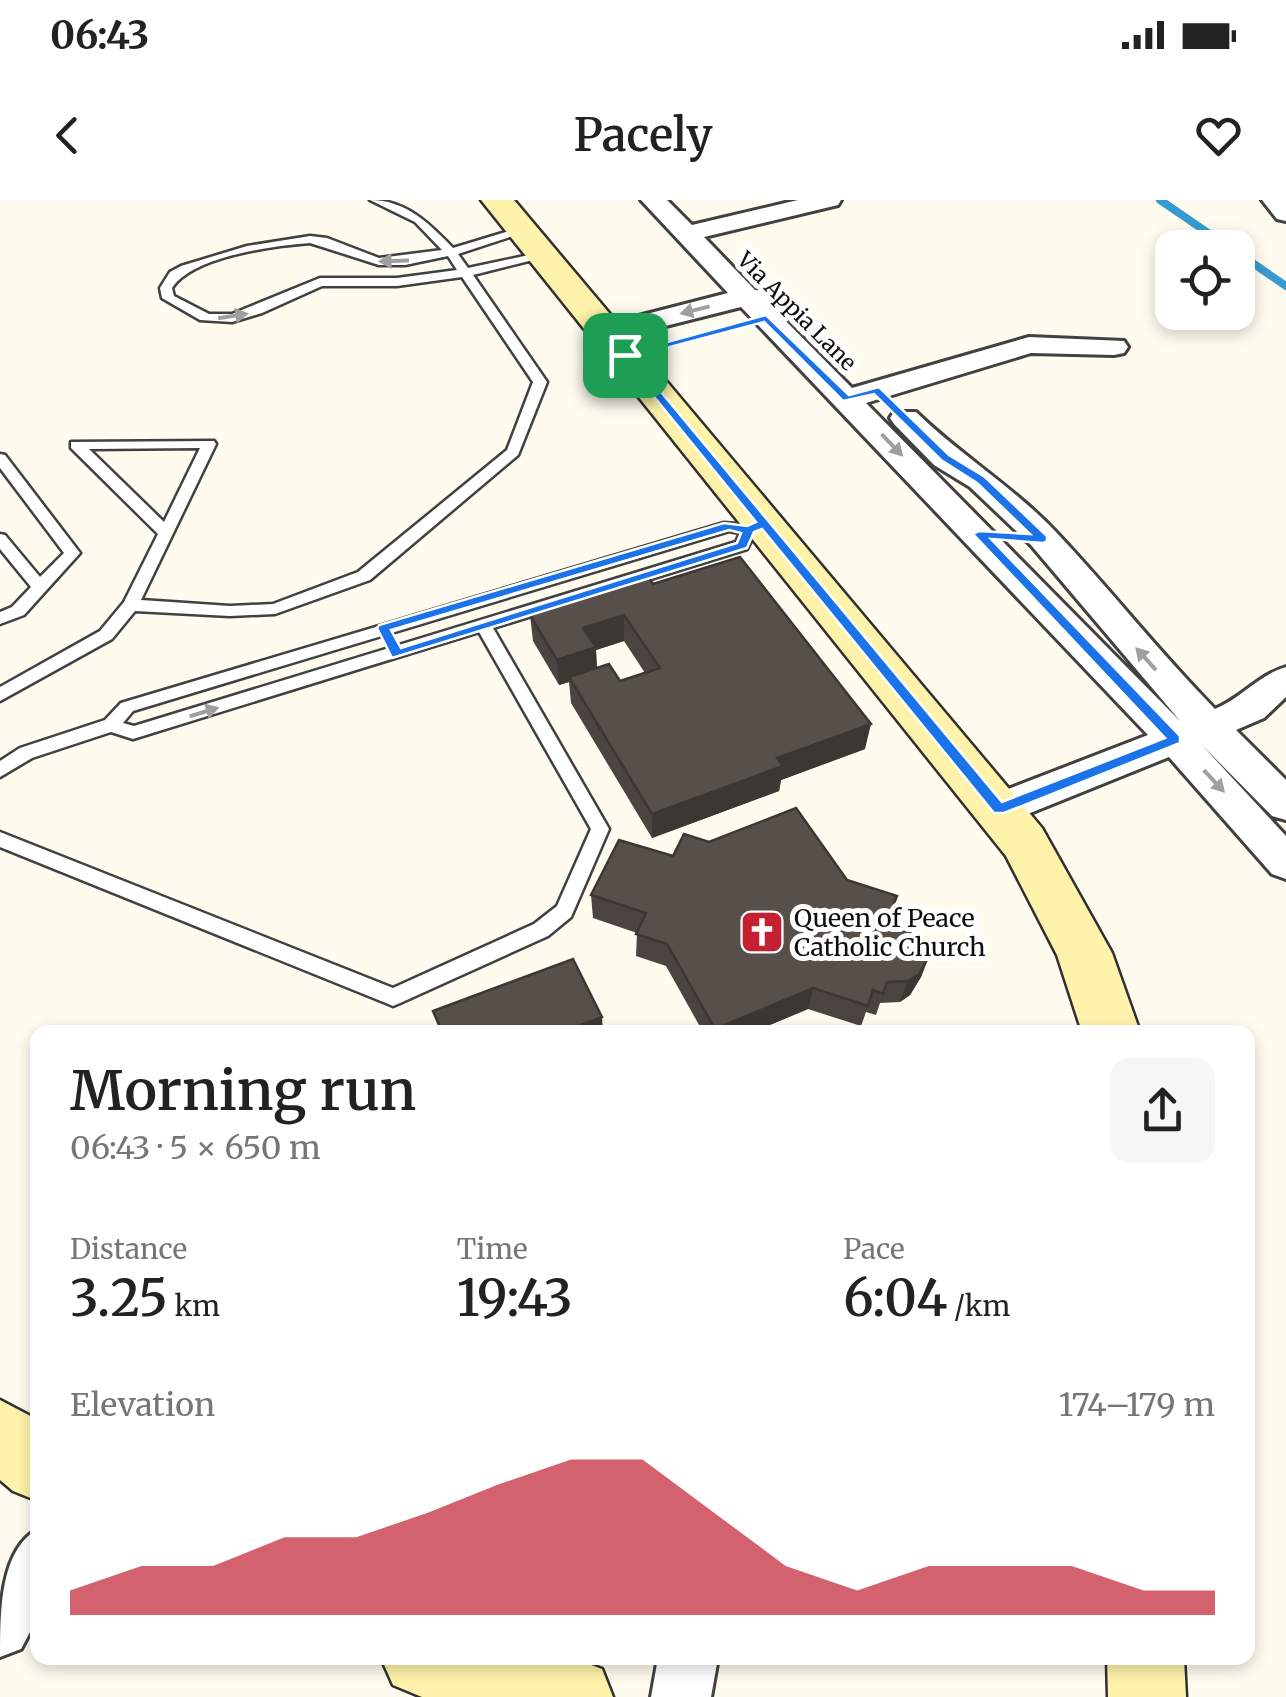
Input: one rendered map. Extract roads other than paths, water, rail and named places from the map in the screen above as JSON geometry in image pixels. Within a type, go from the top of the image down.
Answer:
[{"type":"street","name":"Via Appia Lane","points":[[653,200],[700,231],[766,305],[861,394],[945,458],[981,480],[1043,538],[1147,660],[1192,732],[1286,863]]},
{"type":"street","name":"Via Appia Lane","points":[[686,200],[700,231]]},
{"type":"street","points":[[700,231],[829,200]]},
{"type":"street","points":[[1274,200],[1286,214]]},
{"type":"street","points":[[520,229],[616,344],[756,527],[999,809],[1038,865],[1076,938],[1109,1025]]},
{"type":"street","points":[[616,344],[766,305]]},
{"type":"street","points":[[861,394],[1029,345],[1114,348]]},
{"type":"street","name":"Via Appia Lane","points":[[861,394],[979,534],[1192,732],[1286,805]]},
{"type":"street","points":[[979,534],[1043,538]]},
{"type":"street","points":[[999,809],[1192,732],[1268,710],[1276,684],[1286,680]]},
{"type":"street","points":[[0,1435],[30,1459]]},
{"type":"street","points":[[0,1628],[30,1572]]},
{"type":"street","points":[[448,1665],[574,1697]]},
{"type":"street","points":[[681,1697],[687,1665]]},
{"type":"street","points":[[1146,1665],[1146,1697]]},
{"type":"lane","points":[[131,605],[230,612],[275,609],[364,576],[513,452],[540,382],[450,251],[419,220],[376,200]]},
{"type":"lane","points":[[520,229],[464,272],[393,282],[344,279],[315,283],[250,314],[219,320],[202,316],[168,298],[166,288],[174,275],[245,249],[292,239],[322,240],[359,258],[383,263],[421,259],[520,229]]},
{"type":"lane","points":[[0,694],[106,634],[131,605],[166,533],[209,444],[76,444],[166,533]]},
{"type":"lane","points":[[0,458],[72,553],[18,610],[0,618]]},
{"type":"lane","points":[[0,770],[26,753],[110,725],[128,706],[729,526],[756,527]]},
{"type":"lane","points":[[110,725],[133,733],[397,654],[742,545],[756,527]]},
{"type":"lane","points":[[0,539],[40,587]]},
{"type":"lane","points":[[0,840],[393,997],[541,930],[564,911],[600,830],[484,627]]},
{"type":"lane","points":[[384,628],[397,654]]},
{"type":"lane","points":[[248,670],[263,694]]},
{"type":"waterway","points":[[1160,200],[1204,230]]},
{"type":"waterway","points":[[1255,265],[1286,286]]},
{"type":"place","name":"Queen of Peace Catholic Church","points":[[762,932]]}]
